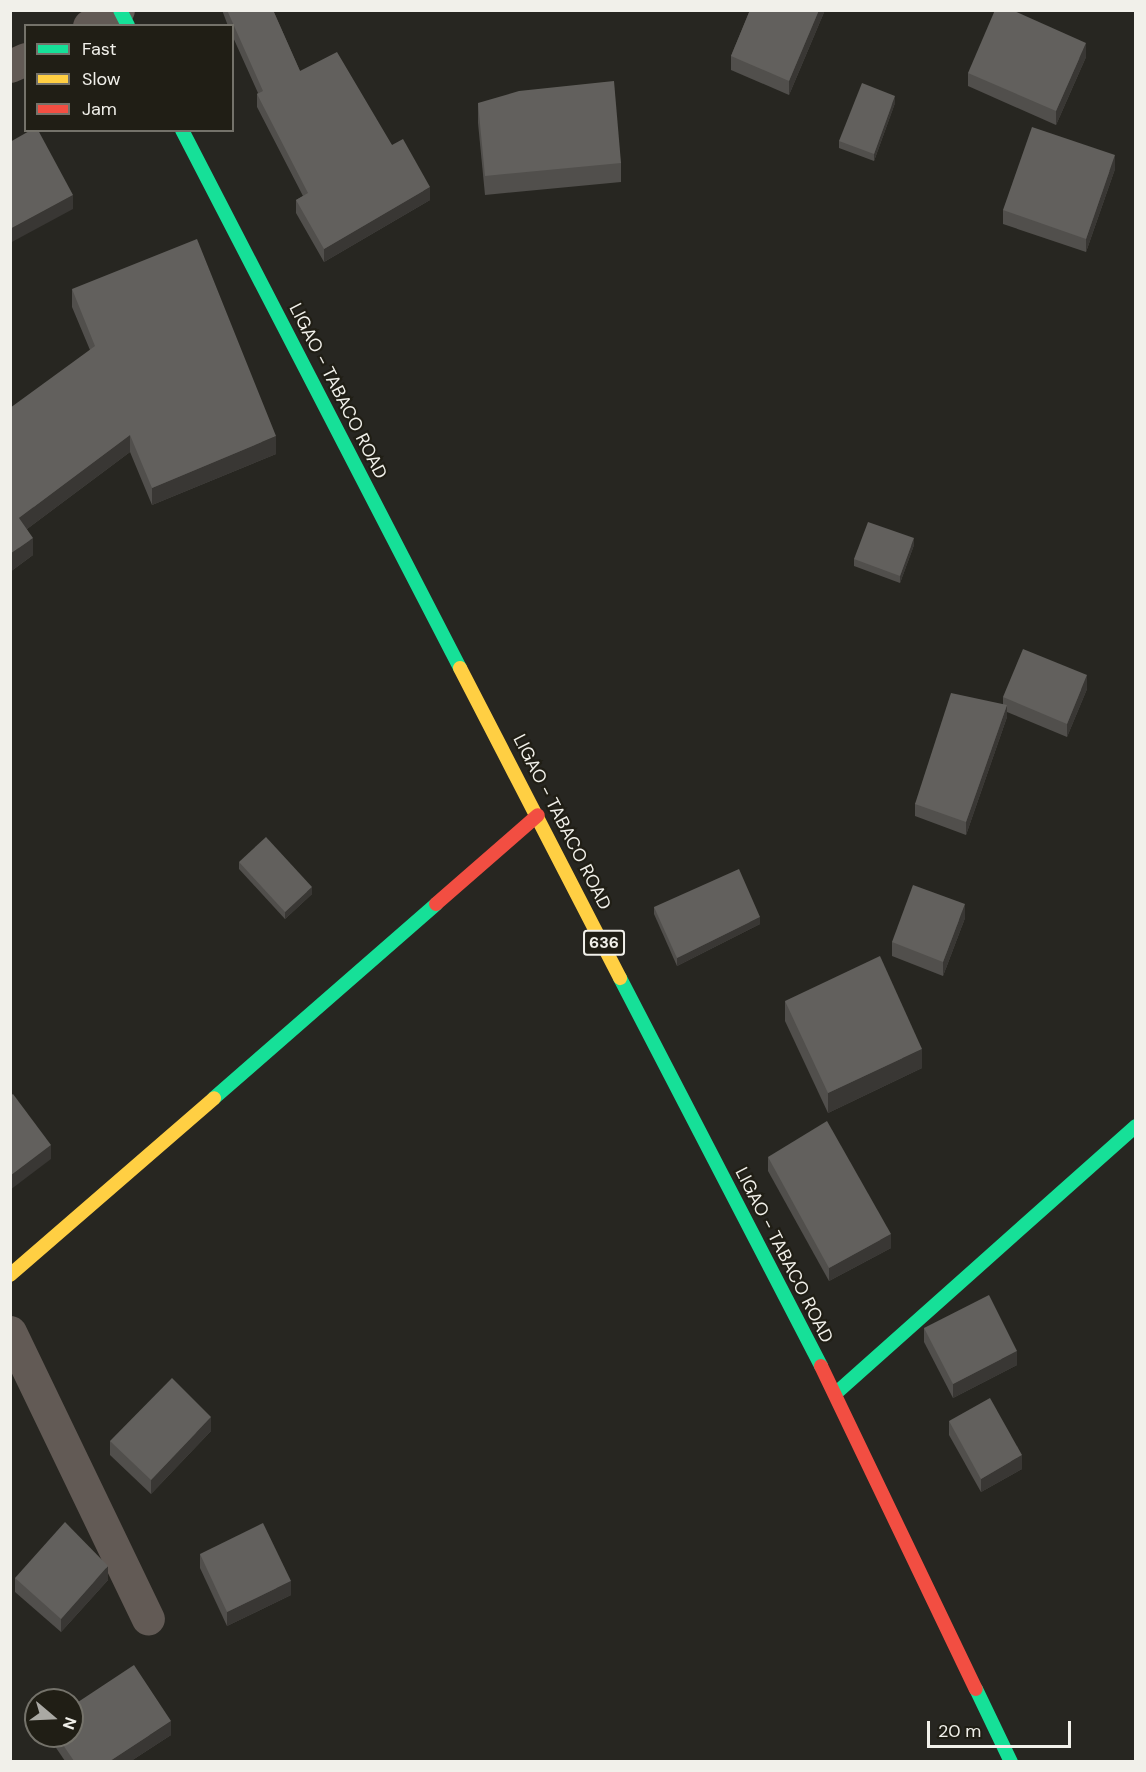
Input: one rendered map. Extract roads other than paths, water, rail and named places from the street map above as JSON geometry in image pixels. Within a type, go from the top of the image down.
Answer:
[{"type":"main road","points":[[119,10],[127,24]]},
{"type":"main road","name":"LIGAO - TABACO ROAD","points":[[184,132],[835,1394],[1011,1761]]},
{"type":"main road","points":[[10,1275],[538,815]]},
{"type":"main road","points":[[835,1394],[1136,1126]]},
{"type":"street","points":[[93,24],[119,10]]},
{"type":"street","points":[[10,66],[24,59]]},
{"type":"street","points":[[10,1332],[148,1619]]}]
